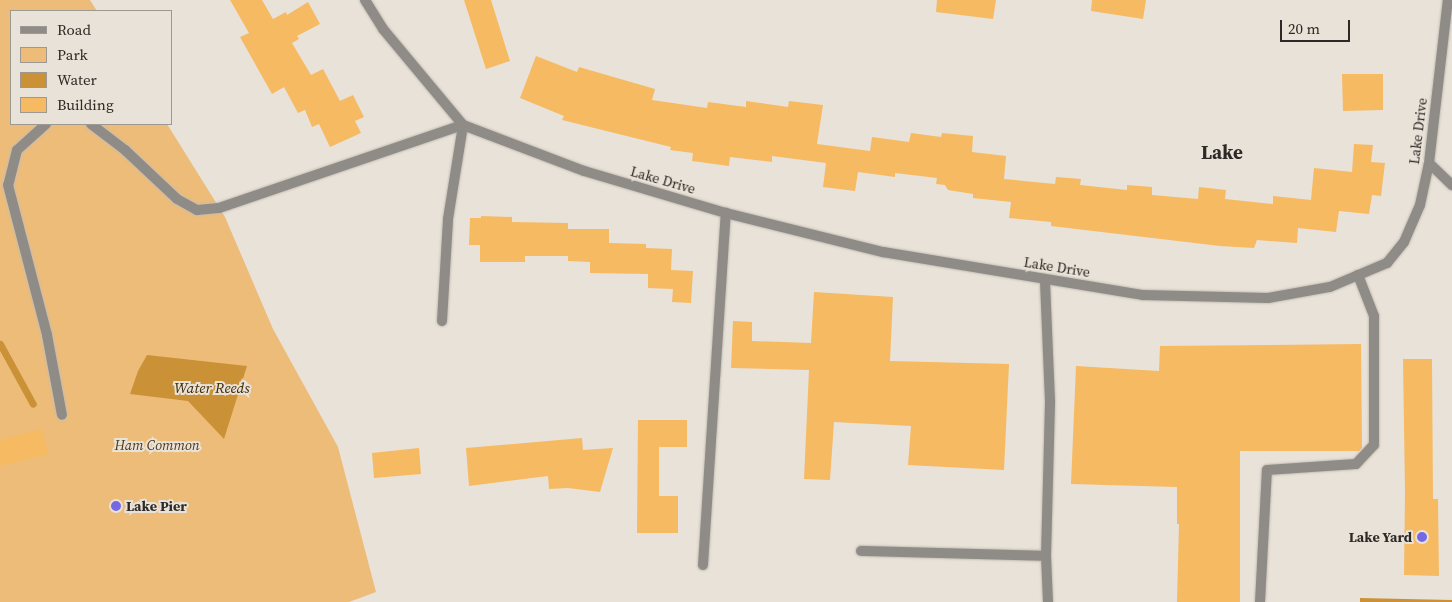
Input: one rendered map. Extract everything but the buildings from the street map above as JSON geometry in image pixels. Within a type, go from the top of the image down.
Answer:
[{"type":"street","name":"Lake Drive","points":[[365,0],[383,29],[462,124],[584,171],[726,213],[883,252],[1144,295],[1268,298],[1330,287],[1387,263],[1404,242],[1420,205],[1429,163],[1448,0]]},
{"type":"street","points":[[92,125],[125,150],[177,199],[197,210],[219,208],[462,124],[448,219],[442,321]]},
{"type":"street","points":[[45,125],[17,150],[8,185],[47,335],[62,414]]},
{"type":"street","points":[[1429,163],[1452,185]]},
{"type":"street","points":[[703,565],[726,213]]},
{"type":"street","points":[[1260,602],[1267,470],[1356,464],[1374,445],[1374,316],[1358,275]]},
{"type":"street","points":[[1044,280],[1050,401],[1046,556],[1048,602]]},
{"type":"street","points":[[861,551],[1046,556]]},
{"type":"green space","name":"Ham Common","points":[[0,0],[90,0],[96,10],[10,10],[10,125],[168,125],[225,217],[273,329],[338,447],[376,592],[349,602],[0,602]]},
{"type":"water","name":"Water Reeds","points":[[147,355],[247,366],[224,439],[188,401],[130,394],[138,371]]},
{"type":"water","points":[[1360,598],[1452,600],[1452,602],[1360,602]]},
{"type":"waterway","points":[[0,344],[33,404]]},
{"type":"place","name":"Lake Pier","points":[[116,506]]},
{"type":"place","name":"Lake Yard","points":[[1422,537]]},
{"type":"district","name":"Lake","points":[[1222,153]]}]
